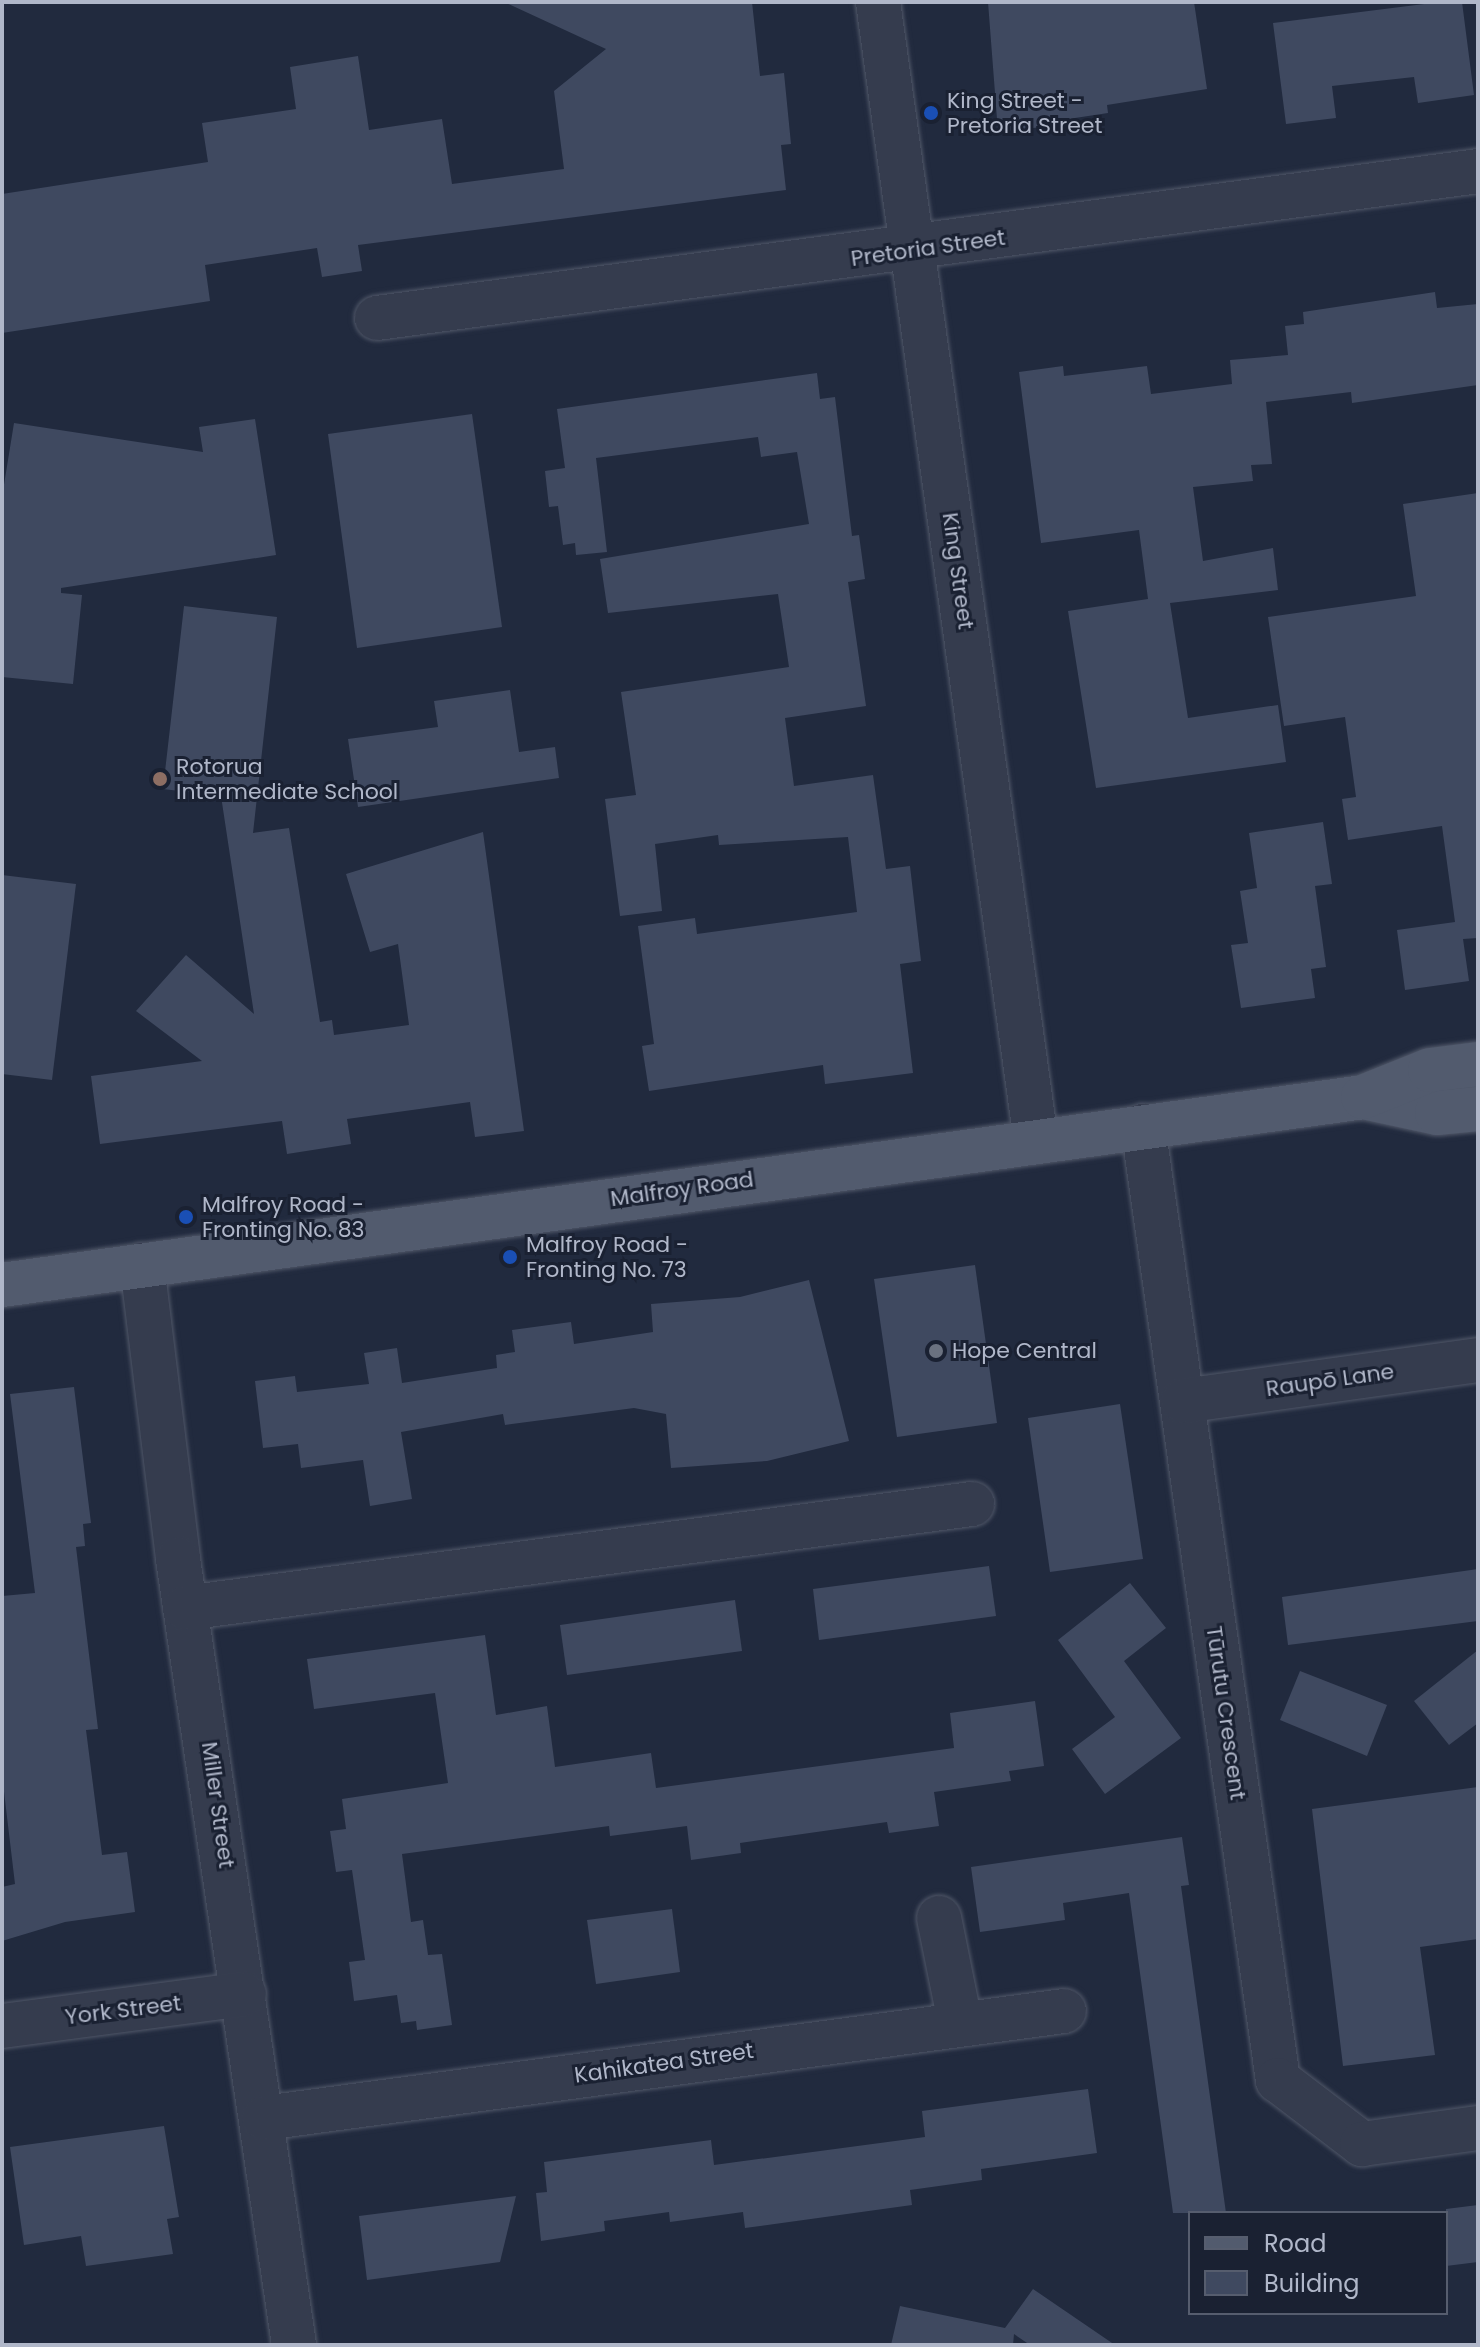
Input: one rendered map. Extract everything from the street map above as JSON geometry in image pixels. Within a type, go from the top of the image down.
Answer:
[{"type":"main road","name":"Malfroy Road","points":[[2,1285],[1363,1097],[1430,1070],[1478,1064]]},
{"type":"main road","name":"Malfroy Road","points":[[1363,1097],[1437,1113],[1478,1109]]},
{"type":"street","name":"King Street","points":[[878,2],[1036,1140]]},
{"type":"street","name":"Pretoria Street","points":[[377,318],[913,251],[1478,171]]},
{"type":"street","name":"Tūrutu Crescent","points":[[1143,1126],[1278,2080],[1362,2144],[1478,2128]]},
{"type":"street","name":"Miller Street","points":[[142,1265],[185,1608],[264,2118],[294,2345]]},
{"type":"street","name":"Raupō Lane","points":[[1183,1401],[1478,1360]]},
{"type":"street","points":[[185,1608],[972,1504]]},
{"type":"street","points":[[939,1918],[960,2022]]},
{"type":"street","name":"York Street","points":[[2,2026],[244,1994]]},
{"type":"street","name":"Kahikatea Street","points":[[264,2118],[960,2022],[1064,2011]]},
{"type":"building","points":[[504,2],[752,2],[760,76],[784,73],[791,144],[781,145],[786,190],[358,245],[362,271],[322,277],[317,248],[205,265],[210,301],[2,333],[2,194],[208,162],[202,123],[296,109],[290,67],[358,56],[369,130],[442,119],[452,184],[564,169],[554,91],[606,49]]},
{"type":"building","points":[[988,2],[1194,2],[1207,89],[1107,105],[1108,113],[1075,118],[1075,123],[998,132]]},
{"type":"building","points":[[1440,2],[1462,2],[1474,95],[1418,103],[1414,77],[1332,86],[1336,118],[1286,124],[1273,23]]},
{"type":"building","points":[[1435,292],[1437,308],[1478,304],[1478,385],[1352,403],[1351,392],[1266,402],[1272,464],[1251,465],[1253,481],[1193,487],[1203,561],[1273,548],[1278,590],[1170,603],[1188,718],[1278,705],[1286,762],[1096,788],[1068,611],[1148,599],[1139,530],[1041,543],[1019,372],[1063,366],[1064,376],[1147,366],[1151,394],[1232,384],[1230,360],[1288,355],[1285,326],[1304,324],[1303,312]]},
{"type":"building","points":[[817,373],[820,399],[835,397],[852,536],[859,535],[865,579],[848,582],[866,706],[785,718],[794,786],[873,775],[886,869],[910,866],[921,961],[900,964],[913,1073],[825,1084],[823,1065],[649,1091],[642,1046],[654,1044],[638,926],[695,918],[697,934],[857,912],[848,837],[719,845],[718,835],[655,844],[662,911],[620,916],[605,799],[636,795],[621,692],[789,667],[778,594],[608,613],[600,559],[809,524],[797,452],[761,457],[758,437],[596,458],[607,552],[576,555],[575,543],[563,545],[558,506],[549,507],[545,471],[565,468],[557,409]]},
{"type":"building","points":[[472,414],[502,627],[357,648],[328,434]]},
{"type":"building","points":[[255,419],[276,555],[61,588],[61,593],[82,595],[73,684],[2,677],[2,497],[14,423],[203,452],[199,427]]},
{"type":"building","points":[[1478,493],[1478,938],[1463,939],[1469,981],[1405,990],[1397,930],[1455,922],[1442,826],[1348,840],[1342,799],[1356,797],[1345,717],[1284,726],[1268,617],[1416,596],[1403,504]]},
{"type":"building","points":[[184,606],[277,617],[253,833],[289,828],[320,1022],[332,1020],[334,1035],[409,1025],[398,944],[370,952],[346,874],[483,832],[524,1131],[475,1137],[470,1102],[347,1119],[351,1144],[287,1154],[282,1121],[100,1144],[91,1076],[202,1061],[136,1011],[186,955],[254,1014],[221,796],[163,789]]},
{"type":"building","points":[[510,690],[519,752],[555,747],[559,778],[358,807],[348,739],[438,727],[434,701]]},
{"type":"building","points":[[1323,822],[1332,884],[1315,886],[1326,967],[1311,969],[1315,998],[1241,1008],[1231,945],[1248,943],[1240,891],[1257,888],[1249,833]]},
{"type":"building","points":[[2,875],[76,884],[52,1080],[2,1074]]},
{"type":"building","name":"Hope Central","points":[[975,1265],[997,1423],[897,1437],[874,1279]]},
{"type":"building","points":[[809,1280],[849,1441],[767,1461],[671,1468],[666,1414],[634,1408],[505,1425],[503,1414],[401,1432],[412,1499],[370,1506],[363,1460],[301,1468],[298,1444],[263,1448],[255,1381],[295,1376],[297,1392],[369,1384],[364,1353],[397,1348],[402,1383],[497,1368],[496,1355],[515,1352],[512,1330],[571,1322],[574,1344],[653,1332],[651,1304],[740,1297]]},
{"type":"building","points":[[74,1387],[91,1523],[83,1524],[85,1546],[76,1547],[98,1729],[86,1730],[102,1855],[127,1852],[135,1912],[65,1922],[2,1941],[2,1887],[15,1884],[2,1775],[2,1596],[35,1593],[10,1394]]},
{"type":"building","points":[[1120,1404],[1143,1559],[1050,1572],[1028,1418]]},
{"type":"building","points":[[989,1566],[996,1616],[819,1640],[813,1589]]},
{"type":"building","points":[[1478,1569],[1478,1621],[1288,1645],[1282,1597]]},
{"type":"building","points":[[1130,1583],[1166,1628],[1124,1661],[1181,1738],[1105,1794],[1072,1749],[1115,1717],[1058,1640]]},
{"type":"building","points":[[735,1600],[742,1651],[567,1675],[560,1625]]},
{"type":"building","points":[[485,1635],[496,1715],[547,1706],[555,1767],[651,1753],[656,1788],[954,1748],[950,1713],[1035,1701],[1044,1766],[1009,1771],[1011,1781],[934,1792],[939,1826],[889,1833],[887,1822],[740,1843],[741,1853],[691,1860],[687,1826],[610,1836],[609,1826],[402,1854],[411,1922],[423,1920],[428,1955],[442,1954],[452,2025],[417,2030],[416,2021],[401,2023],[397,1995],[354,2001],[349,1962],[365,1960],[352,1870],[336,1872],[330,1831],[346,1829],[342,1799],[448,1783],[435,1693],[314,1709],[307,1659]]},
{"type":"building","points":[[1478,1650],[1478,1723],[1449,1745],[1414,1701]]},
{"type":"building","points":[[1300,1671],[1387,1705],[1367,1756],[1280,1720]]},
{"type":"building","points":[[1478,1787],[1478,1939],[1420,1947],[1435,2055],[1343,2066],[1312,1809]]},
{"type":"building","points":[[1182,1837],[1189,1885],[1181,1886],[1226,2211],[1173,2213],[1129,1893],[1063,1903],[1065,1920],[980,1932],[971,1867]]},
{"type":"building","points":[[672,1909],[680,1972],[596,1984],[587,1920]]},
{"type":"building","points":[[1088,2089],[1097,2153],[981,2169],[982,2180],[910,2190],[912,2205],[745,2228],[743,2212],[670,2222],[669,2212],[604,2221],[605,2231],[541,2241],[536,2193],[547,2192],[544,2162],[711,2140],[714,2165],[925,2137],[922,2111]]},
{"type":"building","points":[[164,2126],[179,2217],[167,2219],[173,2254],[86,2266],[81,2236],[24,2245],[10,2147]]},
{"type":"building","points":[[516,2196],[500,2262],[367,2280],[359,2216]]},
{"type":"building","points":[[1478,2205],[1478,2262],[1448,2266],[1446,2209]]},
{"type":"building","points":[[1033,2289],[1115,2345],[1030,2345],[1014,2334],[1013,2345],[891,2345],[900,2306],[1005,2328]]},
{"type":"place","name":"King Street - Pretoria Street","points":[[931,113]]},
{"type":"place","name":"Rotorua Intermediate School","points":[[160,779]]},
{"type":"place","name":"Malfroy Road - Fronting No. 83","points":[[186,1217]]},
{"type":"place","name":"Malfroy Road - Fronting No. 73","points":[[510,1257]]},
{"type":"place","name":"Hope Central","points":[[936,1351]]}]
